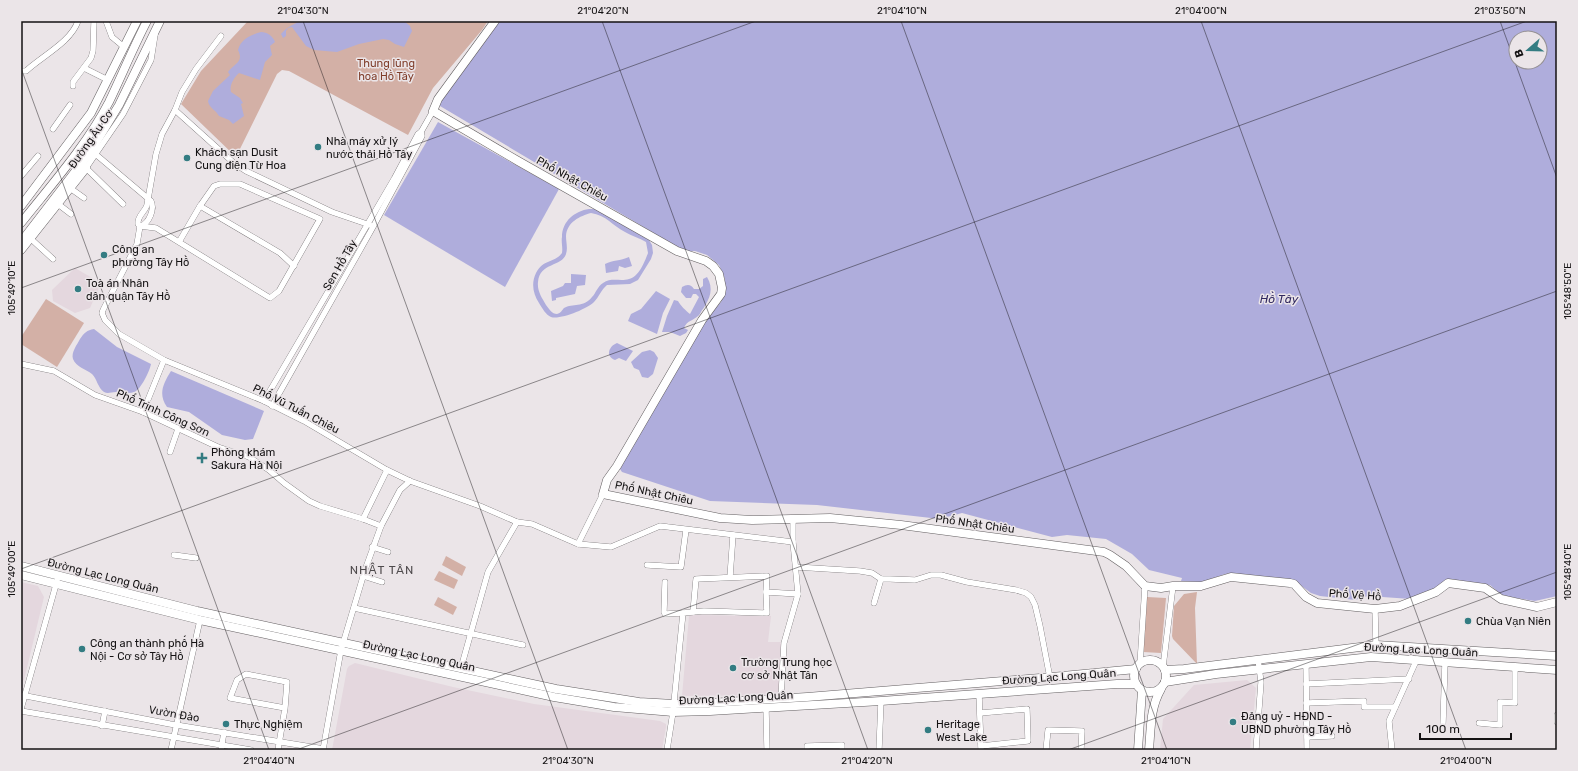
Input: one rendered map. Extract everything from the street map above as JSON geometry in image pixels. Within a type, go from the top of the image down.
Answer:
[{"type":"main road","name":"Đường Âu Cơ","points":[[21,206],[91,113],[137,21]]},
{"type":"main road","name":"Đường Âu Cơ","points":[[21,223],[80,148],[100,117],[109,102],[146,21]]},
{"type":"main road","name":"Đường Âu Cơ","points":[[21,242],[93,153],[119,105],[160,21]]},
{"type":"main road","points":[[433,111],[438,99],[495,21]]},
{"type":"main road","name":"Phố Nhật Chiêu","points":[[433,111],[677,251],[706,261],[714,266],[719,274],[722,288],[721,294],[702,320],[617,466],[610,475],[603,494],[720,518],[752,520],[830,518],[901,525],[1104,552],[1126,566],[1145,586]]},
{"type":"main road","name":"Đường Âu Cơ","points":[[21,250],[86,168]]},
{"type":"main road","name":"Đường Lạc Long Quân","points":[[21,566],[57,581],[200,620],[461,668],[556,689],[673,708],[745,698],[782,698],[1050,678],[1138,667]]},
{"type":"main road","name":"Đường Lạc Long Quân","points":[[21,575],[57,581],[197,611],[561,698],[614,707],[766,708],[1117,684],[1139,687]]},
{"type":"main road","name":"Phố Vệ Hồ","points":[[1173,586],[1201,586],[1221,579],[1235,577],[1294,584],[1306,597],[1316,603],[1375,608],[1404,605],[1436,592],[1448,583],[1486,588],[1501,600],[1537,607],[1557,602]]},
{"type":"main road","points":[[1145,586],[1161,588],[1173,586]]},
{"type":"main road","name":"Đường Lạc Long Quân","points":[[1164,669],[1184,669],[1376,645],[1557,656]]},
{"type":"main road","name":"Đường Lạc Long Quân","points":[[1164,685],[1216,674],[1371,657],[1557,670]]},
{"type":"main road","points":[[1149,750],[1152,709],[1156,698],[1164,685],[1164,669],[1157,662],[1152,660],[1148,660],[1138,667],[1134,679],[1139,687],[1146,692],[1155,692],[1164,685]]},
{"type":"main road","points":[[1138,750],[1139,687]]},
{"type":"street","points":[[21,71],[26,71],[53,49],[75,29],[78,21]]},
{"type":"street","points":[[73,86],[73,82],[91,58],[93,51],[94,21]]},
{"type":"street","points":[[106,21],[112,37],[124,47]]},
{"type":"street","points":[[140,226],[138,224],[138,219],[146,208],[156,154],[162,134],[175,110],[182,92],[196,69],[221,36]]},
{"type":"street","points":[[84,68],[108,80]]},
{"type":"street","points":[[53,129],[70,105]]},
{"type":"street","points":[[175,110],[235,164],[246,171],[332,212],[371,225]]},
{"type":"street","name":"Sen Hồ Tây","points":[[272,406],[396,180],[422,136],[421,132],[433,111]]},
{"type":"street","points":[[93,153],[152,204],[151,211],[145,224],[140,226]]},
{"type":"street","name":"Đường Âu Cơ","points":[[86,168],[93,153]]},
{"type":"street","points":[[21,176],[38,156]]},
{"type":"street","points":[[86,168],[123,204]]},
{"type":"street","points":[[140,226],[156,228],[270,298],[279,291],[320,219],[240,184],[220,184],[214,186],[200,206],[179,242]]},
{"type":"street","points":[[70,188],[84,198]]},
{"type":"street","points":[[58,204],[71,214]]},
{"type":"street","points":[[200,206],[280,253],[294,266]]},
{"type":"street","name":"Sen Hồ Tây","points":[[264,401],[371,225]]},
{"type":"street","name":"Phố Vũ Tuấn Chiêu","points":[[140,226],[137,244],[106,301],[102,313],[105,320],[119,334],[164,360],[264,401],[304,421],[386,470],[410,481],[480,506],[517,522],[532,524],[578,544],[610,547],[660,526],[793,542]]},
{"type":"street","points":[[30,238],[53,259]]},
{"type":"street","points":[[143,412],[164,360]]},
{"type":"street","name":"Phố Trịnh Công Sơn","points":[[21,364],[54,371],[95,395],[143,412],[218,447],[249,457],[269,470],[309,501],[381,526]]},
{"type":"street","points":[[170,452],[178,429]]},
{"type":"street","points":[[363,519],[386,470]]},
{"type":"street","points":[[324,750],[342,646],[372,547],[400,490],[410,481]]},
{"type":"street","points":[[578,544],[603,494]]},
{"type":"street","points":[[782,698],[784,643],[798,594],[793,542],[793,519]]},
{"type":"street","points":[[461,668],[488,572],[517,522]]},
{"type":"street","points":[[647,565],[681,567],[686,530]]},
{"type":"street","points":[[730,577],[733,535]]},
{"type":"street","points":[[372,547],[388,552]]},
{"type":"street","points":[[174,555],[196,558]]},
{"type":"street","points":[[796,567],[860,571],[872,573],[881,579],[915,580],[931,575],[941,575],[967,582],[1026,593],[1031,597],[1035,605],[1050,678]]},
{"type":"street","points":[[363,576],[382,582]]},
{"type":"street","points":[[665,582],[665,614],[693,612],[766,613],[767,576],[696,579],[693,612]]},
{"type":"street","points":[[874,603],[881,579]]},
{"type":"street","points":[[21,710],[23,695],[57,581]]},
{"type":"street","points":[[1138,667],[1145,586]]},
{"type":"street","points":[[1164,669],[1173,586]]},
{"type":"street","points":[[766,592],[798,594]]},
{"type":"street","points":[[354,608],[524,645]]},
{"type":"street","points":[[1375,608],[1376,645]]},
{"type":"street","points":[[667,750],[683,613]]},
{"type":"street","points":[[170,750],[200,620]]},
{"type":"street","points":[[1256,750],[1261,682],[1258,659]]},
{"type":"street","points":[[1392,750],[1389,721],[1417,660]]},
{"type":"street","points":[[1443,724],[1445,662]]},
{"type":"street","points":[[1306,664],[1307,750]]},
{"type":"street","points":[[1479,723],[1500,725],[1500,702],[1515,703],[1515,667]]},
{"type":"street","points":[[278,750],[280,742],[285,708],[288,684],[286,681],[246,674],[237,680],[230,698],[285,708]]},
{"type":"street","points":[[1306,684],[1409,679]]},
{"type":"street","points":[[979,693],[981,748],[1028,741],[1028,709],[980,713]]},
{"type":"street","name":"Vườn Đào","points":[[23,695],[176,725],[324,750]]},
{"type":"street","points":[[879,750],[881,701]]},
{"type":"street","points":[[1306,703],[1364,701],[1364,707],[1395,707]]},
{"type":"street","points":[[766,708],[767,750]]},
{"type":"street","name":"Vườn Đào","points":[[21,710],[221,747],[251,750]]},
{"type":"street","points":[[102,726],[105,711]]},
{"type":"street","points":[[1557,715],[1557,722]]},
{"type":"street","points":[[1046,750],[1048,730],[1082,731],[1081,750]]},
{"type":"street","points":[[221,747],[224,732]]},
{"type":"street","points":[[1307,737],[1332,736]]},
{"type":"street","points":[[807,750],[807,746],[842,745],[842,750]]},
{"type":"shaded area","points":[[75,268],[101,283],[90,308],[75,313],[53,301],[52,290]]},
{"type":"shaded area","points":[[21,582],[38,586],[44,597],[24,680],[21,682]]},
{"type":"shaded area","name":"Trường Trung học cơ sở Nhật Tân","points":[[689,616],[771,616],[768,642],[783,642],[780,695],[682,696]]},
{"type":"shaded area","points":[[355,663],[453,687],[534,704],[660,721],[666,724],[662,750],[332,750],[347,669]]},
{"type":"shaded area","points":[[1247,680],[1256,688],[1250,750],[1160,750],[1163,719],[1194,685]]},
{"type":"green space","name":"Thung lũng hoa Hồ Tây","points":[[248,21],[488,21],[433,88],[408,135],[289,71],[282,70],[277,74],[236,157],[181,104],[201,71]]},
{"type":"green space","points":[[46,299],[84,323],[57,367],[21,344],[21,337]]},
{"type":"green space","points":[[446,556],[466,567],[462,576],[442,565]]},
{"type":"green space","points":[[439,571],[458,580],[454,589],[434,580]]},
{"type":"green space","points":[[1197,592],[1195,608],[1197,664],[1173,639],[1172,636],[1174,606],[1184,594]]},
{"type":"green space","points":[[438,597],[457,607],[453,615],[434,605]]},
{"type":"green space","points":[[1147,597],[1166,598],[1161,653],[1143,652]]},
{"type":"water","points":[[300,21],[404,21],[410,26],[412,31],[404,47],[389,40],[383,39],[359,44],[337,52],[314,50],[306,46],[292,27],[288,28],[286,31],[286,36],[283,38],[281,34],[287,28]]},
{"type":"water","name":"Hồ Tây","points":[[499,21],[1557,21],[1557,596],[1535,601],[1503,596],[1490,585],[1448,582],[1411,599],[1368,596],[1355,600],[1320,596],[1311,593],[1299,584],[1232,573],[1202,582],[1181,581],[1182,578],[1149,570],[1132,554],[1106,539],[1067,535],[1052,537],[962,513],[940,519],[817,505],[710,501],[622,472],[620,469],[700,327],[721,302],[725,291],[725,279],[719,265],[707,255],[695,251],[684,251],[440,106],[440,101]]},
{"type":"water","points":[[261,32],[270,35],[275,42],[270,46],[272,55],[265,62],[260,80],[239,73],[231,84],[231,92],[240,98],[243,103],[241,104],[244,116],[233,124],[229,120],[219,116],[208,101],[213,91],[230,75],[228,72],[238,62],[240,54],[238,50],[241,43],[250,36]]},
{"type":"water","points":[[438,122],[559,189],[505,287],[384,215]]},
{"type":"water","points":[[596,209],[649,240],[652,245],[653,253],[638,280],[630,284],[607,285],[594,302],[586,308],[561,317],[551,317],[547,315],[535,296],[533,288],[534,277],[542,265],[556,258],[562,253],[564,226],[570,218],[584,210]],"holes":[[[587,214],[596,214],[605,218],[621,230],[646,242],[648,253],[639,272],[633,278],[626,280],[606,281],[585,303],[564,308],[558,314],[554,313],[541,297],[538,285],[540,276],[543,271],[564,258],[567,250],[566,236],[571,223]]]},
{"type":"water","points":[[629,257],[632,266],[625,268],[619,266],[618,271],[606,273],[605,264]]},
{"type":"water","points":[[571,274],[586,275],[585,285],[577,286],[575,294],[556,298],[556,300],[552,301],[551,291],[563,286],[565,283],[571,283]]},
{"type":"water","points":[[707,277],[711,289],[709,297],[699,315],[685,325],[684,328],[688,330],[686,333],[680,336],[670,332],[662,332],[674,300],[678,301],[690,314],[699,297],[696,294],[693,294],[691,298],[686,298],[681,292],[682,287],[689,285],[694,289],[699,289],[703,286],[703,279]]},
{"type":"water","points":[[656,291],[670,299],[663,313],[657,334],[628,321],[631,314],[641,309]]},
{"type":"water","points":[[94,329],[117,347],[151,364],[145,380],[137,390],[130,393],[104,392],[92,374],[74,362],[73,354],[80,339],[86,332]]},
{"type":"water","points":[[617,343],[633,351],[626,361],[619,358],[615,360],[609,354],[612,346]]},
{"type":"water","points":[[650,350],[654,352],[658,358],[653,374],[648,378],[642,377],[639,370],[634,368],[631,362],[642,352]]},
{"type":"water","points":[[171,371],[264,411],[253,439],[245,440],[222,435],[189,412],[167,407],[162,393],[166,380]]},
{"type":"place","name":"Nhà máy xử lý nước thải Hồ Tây","points":[[318,147]]},
{"type":"place","name":"Khách sạn Dusit Cung điện Từ Hoa","points":[[187,158]]},
{"type":"place","name":"Công an phường Tây Hồ","points":[[104,255]]},
{"type":"place","name":"Toà án Nhân dân quận Tây Hồ","points":[[78,289]]},
{"type":"place","name":"Phòng khám Sakura Hà Nội","points":[[202,458]]},
{"type":"place","name":"Chùa Vạn Niên","points":[[1468,621]]},
{"type":"place","name":"Công an thành phố Hà Nội - Cơ sở Tây Hồ","points":[[82,649]]},
{"type":"place","name":"Trường Trung học cơ sở Nhật Tân","points":[[733,668]]},
{"type":"place","name":"Đảng uỷ - HĐND - UBND phường Tây Hồ","points":[[1233,722]]},
{"type":"place","name":"Thực Nghiệm","points":[[226,724]]},
{"type":"place","name":"Heritage West Lake","points":[[928,730]]},
{"type":"district","name":"NHẬT TÂN","points":[[382,570]]}]
